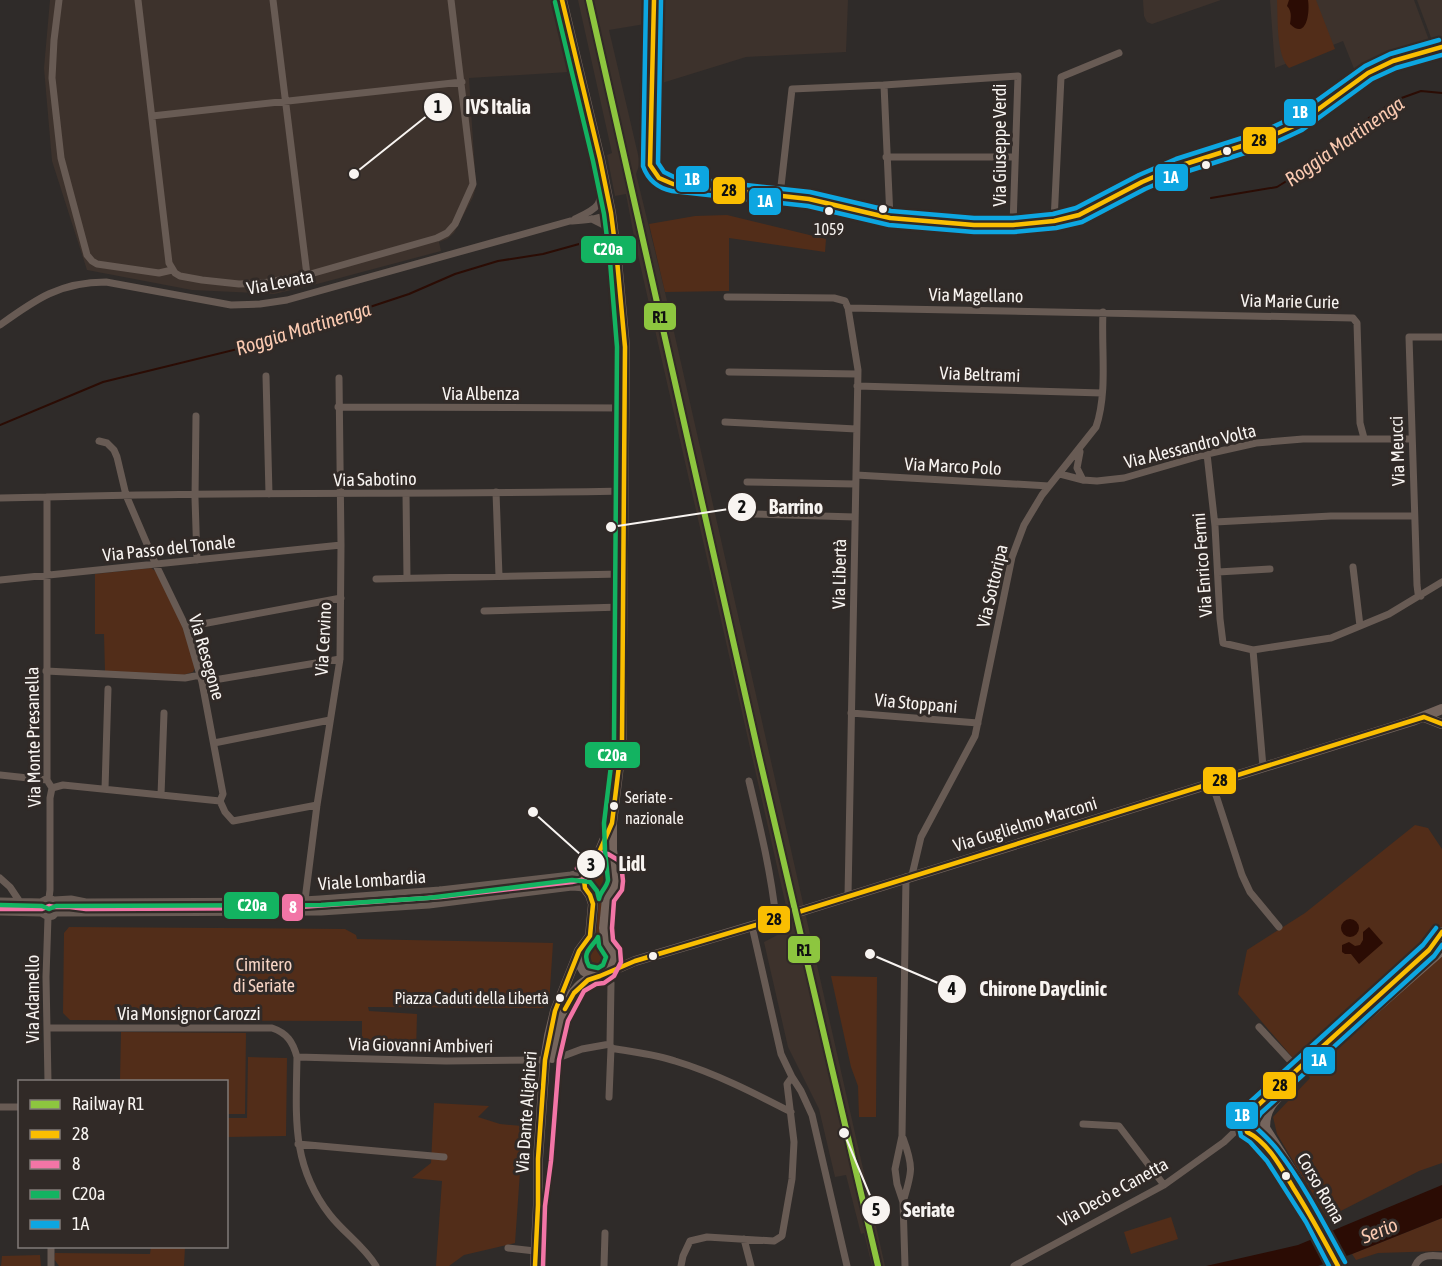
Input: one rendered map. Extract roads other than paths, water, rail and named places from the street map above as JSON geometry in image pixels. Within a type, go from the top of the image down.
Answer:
[{"type":"main road","points":[[562,0],[611,213],[625,347],[622,741],[612,823],[616,880],[615,887],[607,898],[604,928],[614,961],[612,966],[600,975],[584,971],[578,961],[578,955],[590,936],[593,911],[590,895],[585,888],[583,872],[586,865],[598,855],[612,823]]},
{"type":"main road","name":"Via Guglielmo Marconi","points":[[600,975],[635,961],[1424,717],[1442,709]]},
{"type":"main road","points":[[1424,717],[1442,724]]},
{"type":"main road","points":[[592,860],[603,860],[614,866]]},
{"type":"main road","points":[[1389,987],[1429,950],[1442,932]]},
{"type":"main road","points":[[584,944],[595,940],[625,958],[635,961]]},
{"type":"main road","points":[[1265,1125],[1258,1115],[1252,1115],[1249,1126],[1261,1134],[1265,1125],[1269,1107],[1273,1102],[1441,952]]},
{"type":"main road","name":"Via Dante Alighieri","points":[[535,1266],[538,1159],[545,1060],[555,1011],[578,955]]},
{"type":"main road","name":"Via Dante Alighieri","points":[[538,1205],[552,1059],[561,1018],[579,985],[600,975]]},
{"type":"main road","name":"Via Decò e Canetta","points":[[1249,1126],[1255,1108],[1389,987]]},
{"type":"main road","name":"Corso Roma","points":[[1265,1125],[1315,1216],[1346,1266]]},
{"type":"main road","name":"Corso Roma","points":[[1249,1126],[1315,1216],[1338,1266]]},
{"type":"street","points":[[59,0],[52,78],[61,158],[87,255],[97,264],[159,273],[172,270]]},
{"type":"street","points":[[138,0],[169,263],[172,270],[180,276],[239,284],[264,283],[307,275],[437,238],[447,233],[455,224],[473,184],[451,0]]},
{"type":"street","points":[[273,0],[307,275]]},
{"type":"street","points":[[654,0],[650,165],[654,174],[666,182],[809,199],[890,218],[974,225],[1013,225],[1054,221],[1079,215],[1142,182],[1179,166],[1267,138],[1298,124],[1368,73],[1393,61],[1442,47]]},
{"type":"street","points":[[1428,52],[1442,52]]},
{"type":"street","points":[[1054,221],[1061,77],[1119,53]]},
{"type":"street","name":"Via Giuseppe Verdi","points":[[884,85],[1018,76],[1013,225]]},
{"type":"street","points":[[152,116],[462,82]]},
{"type":"street","points":[[780,195],[792,89],[884,85],[890,218]]},
{"type":"street","points":[[886,157],[1015,157]]},
{"type":"street","points":[[600,159],[601,199],[594,209],[611,213]]},
{"type":"street","name":"Via Levata","points":[[570,221],[594,209]]},
{"type":"street","name":"Via Levata","points":[[0,325],[42,296],[88,282],[106,282],[231,305],[287,300],[570,221],[592,219],[611,213]]},
{"type":"street","points":[[592,219],[602,224],[615,236]]},
{"type":"street","points":[[727,297],[834,298],[845,301],[848,308]]},
{"type":"street","name":"Via Magellano","points":[[848,308],[1103,312]]},
{"type":"street","name":"Via Libertà","points":[[848,308],[857,374],[848,896]]},
{"type":"street","name":"Via Marie Curie","points":[[1103,312],[1353,318],[1357,323],[1360,423],[1364,438]]},
{"type":"street","name":"Via Sottoripa","points":[[903,1136],[909,876],[921,837],[975,736],[1012,557],[1023,525],[1049,486],[1096,427],[1100,415],[1102,393],[1103,312]]},
{"type":"street","name":"Via Meucci","points":[[1421,596],[1417,585],[1409,337],[1442,336]]},
{"type":"street","points":[[729,372],[857,374]]},
{"type":"street","points":[[266,376],[269,494]]},
{"type":"street","name":"Via Cervino","points":[[305,900],[340,658],[339,378]]},
{"type":"street","name":"Via Beltrami","points":[[857,386],[1102,393]]},
{"type":"street","name":"Via Albenza","points":[[338,407],[624,408]]},
{"type":"street","points":[[196,416],[197,560]]},
{"type":"street","points":[[725,423],[856,429]]},
{"type":"street","name":"Via Alessandro Volta","points":[[1060,474],[1097,481],[1124,478],[1256,442],[1364,438],[1412,440]]},
{"type":"street","name":"Via Resegone","points":[[99,441],[107,443],[114,450],[126,495],[186,627],[201,679],[214,743],[223,794],[220,801]]},
{"type":"street","points":[[1081,447],[1077,468],[1083,480]]},
{"type":"street","name":"Via Enrico Fermi","points":[[1207,454],[1215,522],[1223,643],[1253,650]]},
{"type":"street","name":"Via Marco Polo","points":[[856,475],[1049,486]]},
{"type":"street","points":[[747,482],[855,484]]},
{"type":"street","name":"Via Sabotino","points":[[0,498],[624,491]]},
{"type":"street","points":[[496,492],[499,576]]},
{"type":"street","points":[[406,493],[407,578]]},
{"type":"street","name":"Via Monte Presanella","points":[[46,497],[47,780],[52,788],[48,900]]},
{"type":"street","points":[[753,514],[855,517]]},
{"type":"street","points":[[1215,522],[1331,516],[1414,516]]},
{"type":"street","name":"Via Passo del Tonale","points":[[0,580],[341,545]]},
{"type":"street","points":[[1353,567],[1360,626]]},
{"type":"street","points":[[1218,572],[1270,569]]},
{"type":"street","points":[[376,579],[622,574]]},
{"type":"street","points":[[1263,767],[1253,650],[1331,638],[1389,614],[1442,582]]},
{"type":"street","points":[[186,627],[340,598]]},
{"type":"street","points":[[484,611],[622,607]]},
{"type":"street","points":[[46,671],[201,679],[340,658]]},
{"type":"street","points":[[105,789],[108,689]]},
{"type":"street","name":"Via Stoppani","points":[[851,712],[978,723]]},
{"type":"street","points":[[161,795],[164,713]]},
{"type":"street","points":[[214,743],[330,720]]},
{"type":"street","points":[[0,775],[47,780]]},
{"type":"street","points":[[749,781],[764,842],[776,919]]},
{"type":"street","points":[[1212,783],[1242,875],[1250,892],[1279,927]]},
{"type":"street","points":[[52,788],[63,785],[220,801],[225,812],[233,821],[317,805]]},
{"type":"street","name":"Viale Lombardia","points":[[0,901],[305,900],[440,890],[583,872]]},
{"type":"street","points":[[0,878],[10,887],[20,902]]},
{"type":"street","points":[[523,880],[526,887],[523,894]]},
{"type":"street","name":"Viale Lombardia","points":[[0,912],[53,916],[56,913],[321,912],[429,905],[572,887],[585,888]]},
{"type":"street","points":[[429,905],[429,898],[440,890]]},
{"type":"street","points":[[44,915],[39,907],[48,900],[58,909],[56,913]]},
{"type":"street","points":[[246,901],[253,913]]},
{"type":"street","name":"Via Adamello","points":[[44,915],[48,1080]]},
{"type":"street","points":[[752,926],[781,1054],[812,1115],[847,1266]]},
{"type":"street","name":"Via Decò e Canetta","points":[[1389,987],[1408,974],[1442,941]]},
{"type":"street","points":[[600,975],[611,983],[609,1097]]},
{"type":"street","points":[[1259,1027],[1298,1069]]},
{"type":"street","name":"Via Monsignor Carozzi","points":[[47,1028],[272,1028],[287,1036],[297,1057]]},
{"type":"street","points":[[558,1058],[582,1049],[610,1046],[675,1060],[750,1091],[791,1112]]},
{"type":"street","points":[[297,1057],[298,1144],[310,1184],[318,1200],[332,1218],[370,1256],[376,1266]]},
{"type":"street","name":"Via Giovanni Ambiveri","points":[[297,1057],[446,1061],[545,1060]]},
{"type":"street","points":[[681,1266],[690,1241],[707,1237],[774,1241],[782,1236],[792,1179],[794,1142],[787,1084],[792,1077]]},
{"type":"street","points":[[0,1107],[18,1107]]},
{"type":"street","points":[[1083,1124],[1119,1126],[1164,1185]]},
{"type":"street","name":"Via Decò e Canetta","points":[[1014,1266],[1164,1185],[1249,1126]]},
{"type":"street","points":[[903,1136],[911,1170],[903,1202]]},
{"type":"street","points":[[903,1136],[895,1169],[903,1202],[905,1266]]},
{"type":"street","points":[[298,1144],[444,1157]]},
{"type":"street","points":[[899,1155],[909,1154]]},
{"type":"street","points":[[897,1184],[908,1185]]},
{"type":"street","points":[[604,1266],[606,1233]]},
{"type":"street","points":[[744,1239],[751,1266]]},
{"type":"street","points":[[51,1248],[51,1266]]},
{"type":"street","points":[[508,1248],[536,1251]]},
{"type":"street","points":[[1415,1266],[1417,1261],[1427,1255],[1442,1256]]},
{"type":"water","points":[[1289,0],[1308,0],[1308,17],[1304,27],[1300,29],[1290,24],[1291,17],[1287,6]]},
{"type":"water","points":[[1346,919],[1354,919],[1359,924],[1357,935],[1346,937],[1341,932],[1341,924]]},
{"type":"water","points":[[1369,927],[1383,943],[1359,964],[1351,954],[1342,952],[1342,945],[1349,942],[1355,946],[1360,945],[1363,932]]},
{"type":"water","name":"Serio","points":[[1442,1185],[1442,1218],[1318,1266],[1206,1266],[1298,1245]]},
{"type":"waterway","name":"Roggia Martinenga","points":[[1211,198],[1277,187],[1343,142],[1369,118],[1396,100],[1421,91],[1442,93]]},
{"type":"waterway","name":"Roggia Martinenga","points":[[0,425],[103,382],[258,344],[409,294],[455,274],[498,261],[543,254],[608,236]]},
{"type":"rail line","name":"R1","points":[[589,0],[759,756],[878,1266]]},
{"type":"place","name":"IVS Italia","points":[[354,174]]},
{"type":"place","name":"1059","points":[[829,211]]},
{"type":"place","name":"Barrino","points":[[611,527]]},
{"type":"place","name":"Seriate - nazionale","points":[[614,806]]},
{"type":"place","name":"Lidl","points":[[533,812]]},
{"type":"place","name":"Chirone Dayclinic","points":[[870,954]]},
{"type":"place","name":"Piazza Caduti della Libertà","points":[[560,998]]},
{"type":"place","name":"Seriate","points":[[844,1133]]},
{"type":"park label","name":"Cimitero di Seriate","points":[[264,974]]}]
